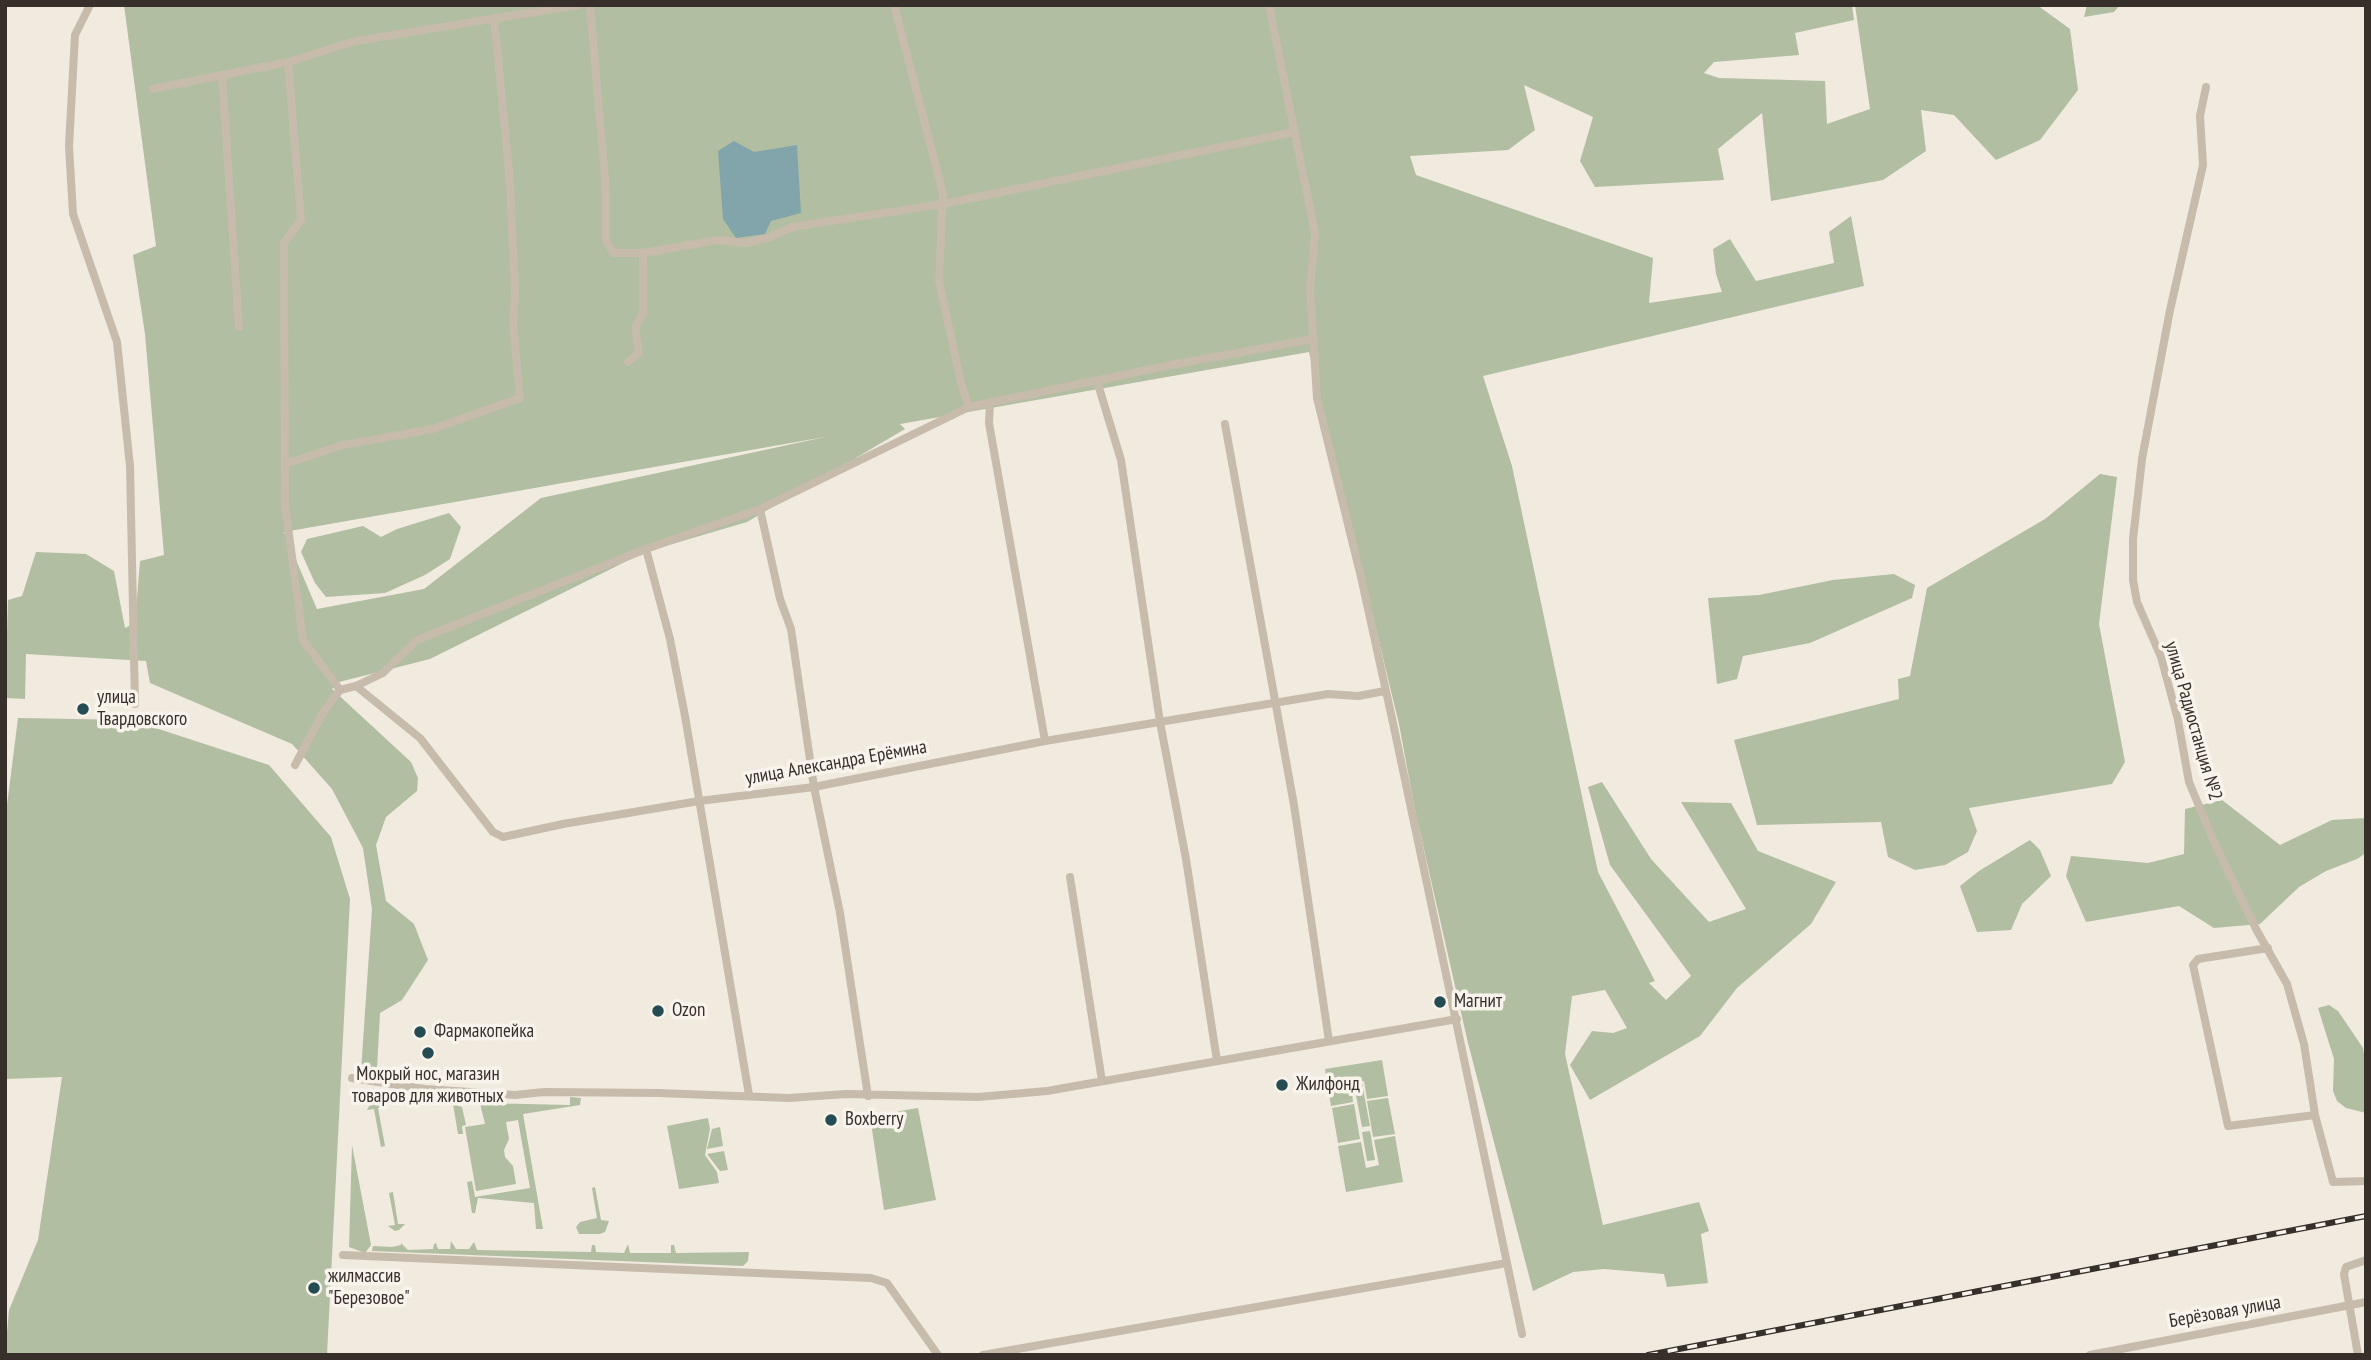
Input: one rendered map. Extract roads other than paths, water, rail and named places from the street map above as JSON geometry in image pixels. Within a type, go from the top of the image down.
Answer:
[{"type":"street","points":[[153,89],[288,62],[356,41],[578,5]]},
{"type":"street","points":[[590,5],[606,190],[606,241],[614,253],[643,253],[718,240],[746,243],[768,238],[792,227],[943,204],[1294,132]]},
{"type":"street","points":[[894,5],[943,193],[939,281],[961,383],[969,407]]},
{"type":"street","points":[[1269,5],[1315,233],[1310,288],[1317,398],[1361,578],[1522,1334]]},
{"type":"street","points":[[90,6],[75,35],[69,146],[72,200],[73,214],[117,342],[130,466],[135,704]]},
{"type":"street","points":[[285,464],[343,444],[433,429],[520,398],[513,323],[515,295],[510,181],[494,18]]},
{"type":"street","points":[[288,62],[301,220],[284,243],[285,504],[303,640],[340,690]]},
{"type":"street","points":[[222,76],[239,327]]},
{"type":"street","name":"улица Радиостанция №2","points":[[2206,87],[2200,116],[2203,165],[2170,310],[2143,459],[2133,539],[2133,580],[2137,602],[2161,657],[2178,719],[2189,782],[2214,842],[2256,929],[2287,984],[2304,1044],[2315,1115],[2333,1182],[2366,1181]]},
{"type":"street","points":[[628,362],[639,352],[635,327],[643,314],[643,253]]},
{"type":"street","points":[[295,765],[324,711],[340,690],[356,686],[383,673],[417,640],[646,549],[760,509],[969,407],[1313,339]]},
{"type":"street","points":[[1097,381],[1121,460],[1160,722],[1186,859],[1217,1061]]},
{"type":"street","points":[[990,403],[989,423],[1045,741]]},
{"type":"street","points":[[1225,424],[1294,805],[1329,1041]]},
{"type":"street","points":[[760,509],[780,599],[791,629],[814,787],[840,913],[868,1096]]},
{"type":"street","points":[[646,549],[670,639],[749,1096]]},
{"type":"street","name":"улица Александра Ерёмина","points":[[356,686],[420,738],[493,832],[503,837],[699,801],[814,787],[1045,741],[1328,694],[1358,696],[1385,691]]},
{"type":"street","points":[[1070,877],[1102,1081]]},
{"type":"street","points":[[2268,948],[2198,959],[2193,965],[2228,1126],[2315,1115]]},
{"type":"street","points":[[352,1078],[425,1089],[515,1095],[544,1092],[789,1098],[846,1094],[990,1096],[1047,1091],[1457,1019]]},
{"type":"street","points":[[343,1255],[871,1278],[887,1283],[938,1355]]},
{"type":"street","points":[[2358,1355],[2344,1274],[2346,1267],[2366,1260]]},
{"type":"street","points":[[983,1355],[1507,1263]]},
{"type":"street","name":"Берёзовая улица","points":[[2090,1355],[2366,1302]]},
{"type":"water","points":[[734,141],[754,152],[797,145],[801,213],[771,221],[765,234],[736,238],[723,219],[718,151]]},
{"type":"railway","points":[[1648,1355],[2366,1216]]},
{"type":"place","name":"улица Твардовского","points":[[83,709]]},
{"type":"place","name":"Магнит","points":[[1440,1002]]},
{"type":"place","name":"Ozon","points":[[658,1011]]},
{"type":"place","name":"Фармакопейка","points":[[420,1032]]},
{"type":"place","name":"Мокрый нос, магазин товаров для животных","points":[[428,1053]]},
{"type":"place","name":"Жилфонд","points":[[1282,1085]]},
{"type":"place","name":"Boxberry","points":[[831,1120]]},
{"type":"place","name":"жилмассив \"Березовое\"","points":[[314,1288]]}]
